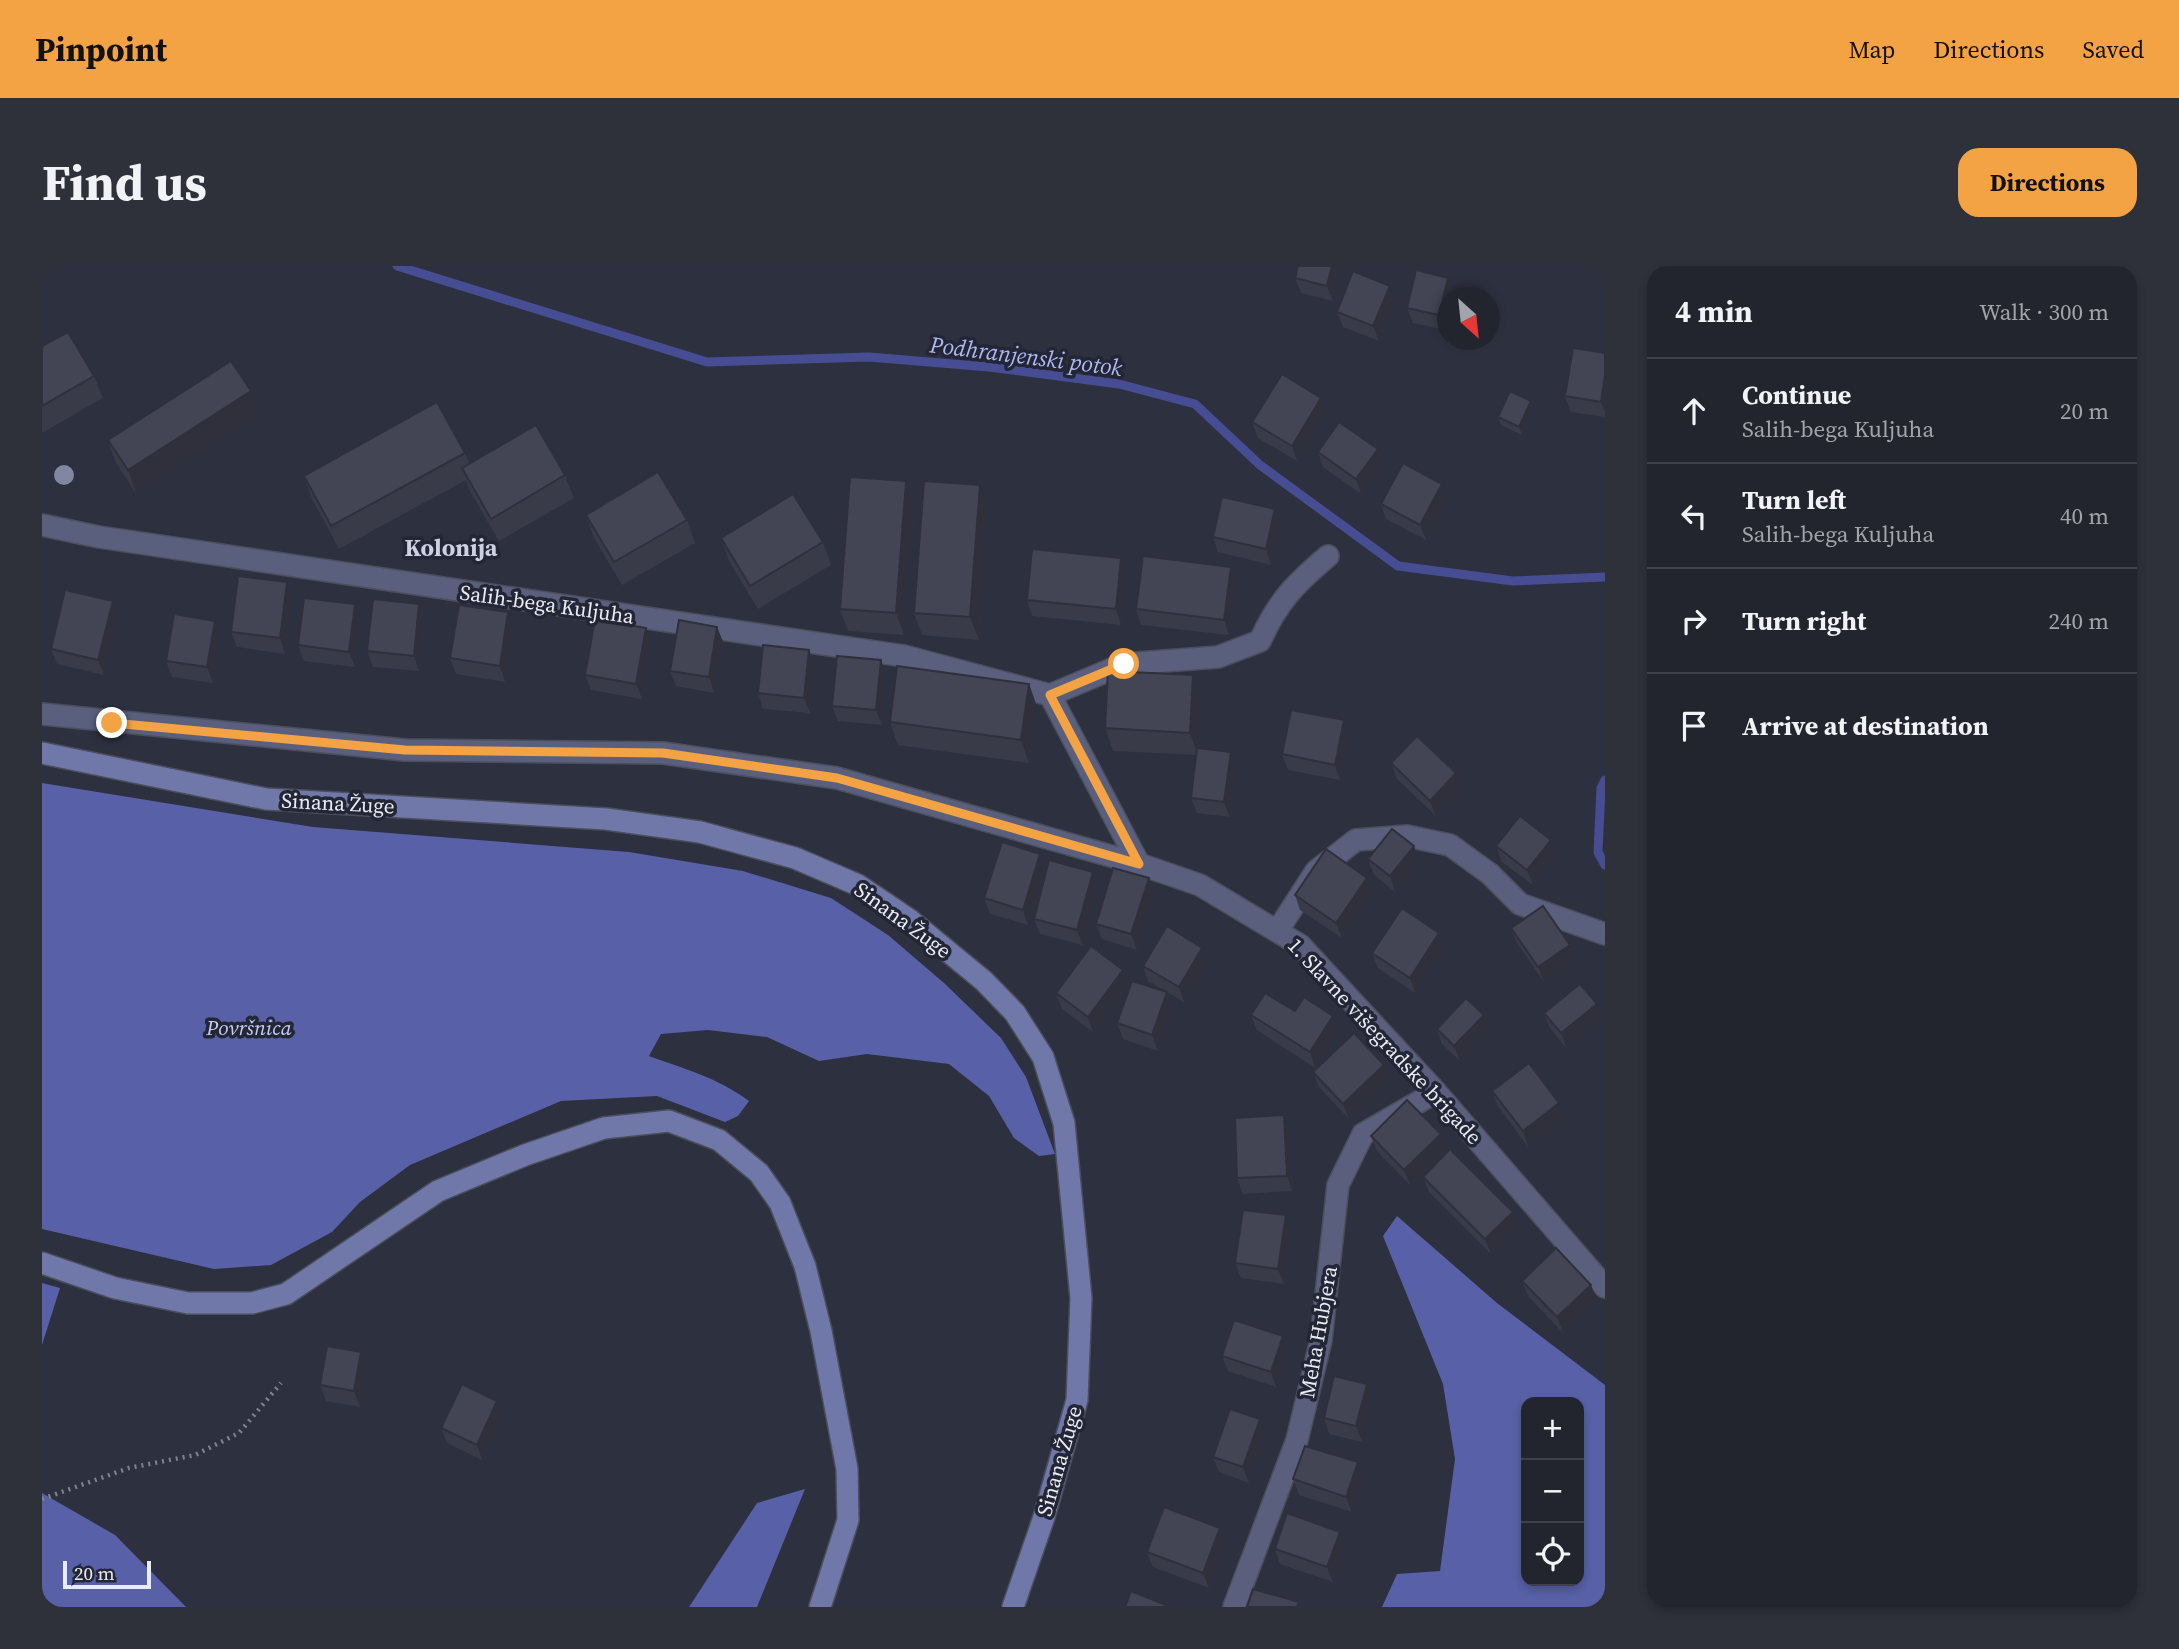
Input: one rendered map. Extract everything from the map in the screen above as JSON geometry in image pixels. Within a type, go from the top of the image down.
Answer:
[{"type":"main road","name":"Sinana Žuge","points":[[42,753],[266,799],[606,819],[700,832],[795,858],[858,885],[910,920],[984,981],[1015,1013],[1043,1057],[1064,1123],[1081,1298],[1077,1400],[1044,1517],[1013,1607]]},
{"type":"main road","points":[[42,1262],[115,1288],[188,1303],[252,1303],[286,1294],[438,1191],[525,1155],[604,1128],[669,1121],[719,1140],[759,1173],[780,1202],[805,1266],[821,1331],[847,1469],[848,1520],[820,1607]]},
{"type":"street","name":"Salih-bega Kuljuha","points":[[42,525],[113,540],[904,656],[1050,695]]},
{"type":"street","points":[[1139,864],[1050,695],[1124,664],[1218,657],[1260,641],[1281,601],[1293,586],[1328,556]]},
{"type":"street","name":"1. Slavne višegradske brigade","points":[[42,714],[405,750],[663,753],[837,778],[1139,864],[1200,885],[1300,945],[1436,1092],[1605,1287]]},
{"type":"street","points":[[1278,930],[1316,871],[1356,840],[1407,836],[1450,845],[1490,874],[1520,904],[1605,934]]},
{"type":"street","name":"Meha Hubjera","points":[[1234,1607],[1297,1440],[1321,1340],[1338,1185],[1363,1133],[1436,1092]]},
{"type":"path","points":[[42,1499],[129,1468],[195,1455],[239,1433],[281,1382]]},
{"type":"green space","name":"Površnica","points":[[42,783],[313,827],[629,852],[743,871],[831,898],[888,935],[944,983],[1001,1038],[1026,1077],[1055,1154],[1039,1156],[1014,1138],[989,1096],[949,1064],[867,1054],[819,1061],[767,1037],[708,1030],[661,1034],[649,1056],[701,1075],[749,1101],[738,1116],[725,1122],[657,1096],[561,1101],[410,1165],[360,1202],[332,1232],[271,1265],[214,1269],[42,1229]]},
{"type":"green space","points":[[1397,1216],[1497,1303],[1605,1385],[1605,1607],[1382,1607],[1397,1574],[1440,1571],[1455,1459],[1443,1384],[1383,1236]]},
{"type":"green space","points":[[42,1283],[60,1288],[42,1345]]},
{"type":"green space","points":[[805,1489],[757,1607],[689,1607],[757,1503]]},
{"type":"green space","points":[[42,1493],[115,1535],[186,1607],[42,1607]]},
{"type":"building","points":[[1298,266],[1332,266],[1327,286],[1295,278]]},
{"type":"building","points":[[1416,270],[1448,278],[1446,287],[1437,287],[1437,315],[1407,308]]},
{"type":"building","points":[[1353,271],[1390,286],[1373,326],[1337,312]]},
{"type":"building","points":[[68,332],[94,376],[42,406],[42,346]]},
{"type":"building","points":[[1573,348],[1605,353],[1601,402],[1565,396]]},
{"type":"building","points":[[231,361],[251,391],[128,470],[108,440]]},
{"type":"building","points":[[1282,374],[1321,398],[1292,446],[1252,422]]},
{"type":"building","points":[[1510,391],[1531,401],[1519,427],[1498,417]]},
{"type":"building","points":[[437,402],[465,453],[331,526],[304,476]]},
{"type":"building","points":[[1339,422],[1378,449],[1356,479],[1318,452]]},
{"type":"building","points":[[536,425],[565,475],[491,519],[462,468]]},
{"type":"building","points":[[1403,463],[1442,484],[1420,525],[1381,504]]},
{"type":"building","points":[[658,472],[687,520],[614,562],[586,515]]},
{"type":"building","points":[[850,477],[906,481],[896,613],[840,609]]},
{"type":"building","points":[[924,481],[980,485],[970,617],[914,613]]},
{"type":"building","points":[[793,494],[823,542],[750,586],[721,538]]},
{"type":"building","points":[[1222,497],[1275,509],[1266,549],[1213,537]]},
{"type":"building","points":[[1032,549],[1121,558],[1116,609],[1027,600]]},
{"type":"building","points":[[1143,556],[1231,567],[1224,620],[1136,609]]},
{"type":"building","points":[[238,576],[287,582],[280,638],[231,632]]},
{"type":"building","points":[[65,590],[113,601],[98,660],[51,649]]},
{"type":"building","points":[[304,598],[355,604],[349,652],[298,645]]},
{"type":"building","points":[[373,599],[419,604],[414,656],[367,651]]},
{"type":"building","points":[[459,605],[508,612],[500,666],[450,658]]},
{"type":"building","points":[[174,614],[215,621],[207,667],[166,661]]},
{"type":"building","points":[[595,619],[646,628],[636,684],[585,675]]},
{"type":"building","points":[[679,620],[717,627],[709,677],[670,671]]},
{"type":"building","points":[[763,645],[809,650],[804,698],[758,693]]},
{"type":"building","points":[[837,656],[881,660],[876,710],[832,706]]},
{"type":"building","points":[[897,666],[1029,684],[1021,740],[890,722]]},
{"type":"building","points":[[1108,671],[1193,675],[1190,733],[1105,728]]},
{"type":"building","points":[[1291,710],[1344,720],[1335,765],[1282,754]]},
{"type":"building","points":[[1417,736],[1456,773],[1430,801],[1391,763]]},
{"type":"building","points":[[1197,748],[1231,752],[1224,802],[1191,798]]},
{"type":"building","points":[[1520,816],[1551,840],[1527,870],[1496,846]]},
{"type":"building","points":[[1392,829],[1414,846],[1390,876],[1368,859]]},
{"type":"building","points":[[1002,842],[1040,854],[1023,910],[984,898]]},
{"type":"building","points":[[1326,849],[1367,878],[1336,923],[1295,895]]},
{"type":"building","points":[[1049,860],[1093,872],[1077,930],[1034,919]]},
{"type":"building","points":[[1113,868],[1149,878],[1131,934],[1096,924]]},
{"type":"building","points":[[1543,906],[1570,945],[1538,967],[1511,928]]},
{"type":"building","points":[[1402,908],[1439,933],[1410,978],[1372,953]]},
{"type":"building","points":[[1167,926],[1202,948],[1179,987],[1143,966]]},
{"type":"building","points":[[1091,946],[1123,970],[1088,1017],[1056,993]]},
{"type":"building","points":[[1132,981],[1167,992],[1152,1035],[1117,1023]]},
{"type":"building","points":[[1580,984],[1597,1004],[1561,1033],[1544,1013]]},
{"type":"building","points":[[1265,993],[1295,1011],[1304,997],[1333,1016],[1310,1052],[1251,1015]]},
{"type":"building","points":[[1466,998],[1484,1015],[1454,1046],[1437,1029]]},
{"type":"building","points":[[1354,1033],[1384,1065],[1343,1104],[1313,1072]]},
{"type":"building","points":[[1529,1063],[1559,1103],[1523,1131],[1492,1091]]},
{"type":"building","points":[[1407,1100],[1441,1134],[1404,1170],[1371,1136]]},
{"type":"building","points":[[1284,1115],[1287,1176],[1237,1178],[1235,1118]]},
{"type":"building","points":[[1450,1149],[1513,1212],[1485,1239],[1423,1177]]},
{"type":"building","points":[[1243,1210],[1286,1215],[1278,1269],[1235,1263]]},
{"type":"building","points":[[1556,1248],[1591,1285],[1557,1317],[1522,1281]]},
{"type":"building","points":[[1234,1320],[1283,1336],[1271,1372],[1222,1356]]},
{"type":"building","points":[[327,1346],[361,1352],[354,1391],[320,1385]]},
{"type":"building","points":[[1334,1376],[1367,1384],[1356,1426],[1324,1418]]},
{"type":"building","points":[[462,1384],[497,1401],[477,1445],[441,1428]]},
{"type":"building","points":[[1230,1409],[1260,1419],[1243,1467],[1213,1457]]},
{"type":"building","points":[[1305,1446],[1358,1462],[1346,1497],[1293,1479]]},
{"type":"building","points":[[1164,1507],[1220,1528],[1203,1573],[1147,1552]]},
{"type":"building","points":[[1287,1513],[1340,1532],[1327,1567],[1275,1549]]},
{"type":"building","points":[[1253,1589],[1299,1602],[1297,1607],[1247,1607]]},
{"type":"building","points":[[1131,1591],[1171,1607],[1125,1607]]},
{"type":"waterway","name":"Podhranjenski potok","points":[[397,266],[707,362],[869,357],[989,367],[1119,384],[1195,404],[1260,465],[1398,566],[1513,581],[1605,577]]},
{"type":"waterway","name":"Podhranjenski potok","points":[[1605,780],[1601,788],[1598,852],[1605,865]]},
{"type":"district","name":"Kolonija","points":[[451,547]]},
{"type":"route","points":[[112,723],[405,750],[663,753],[837,778],[1139,864],[1050,695],[1124,664]]}]
